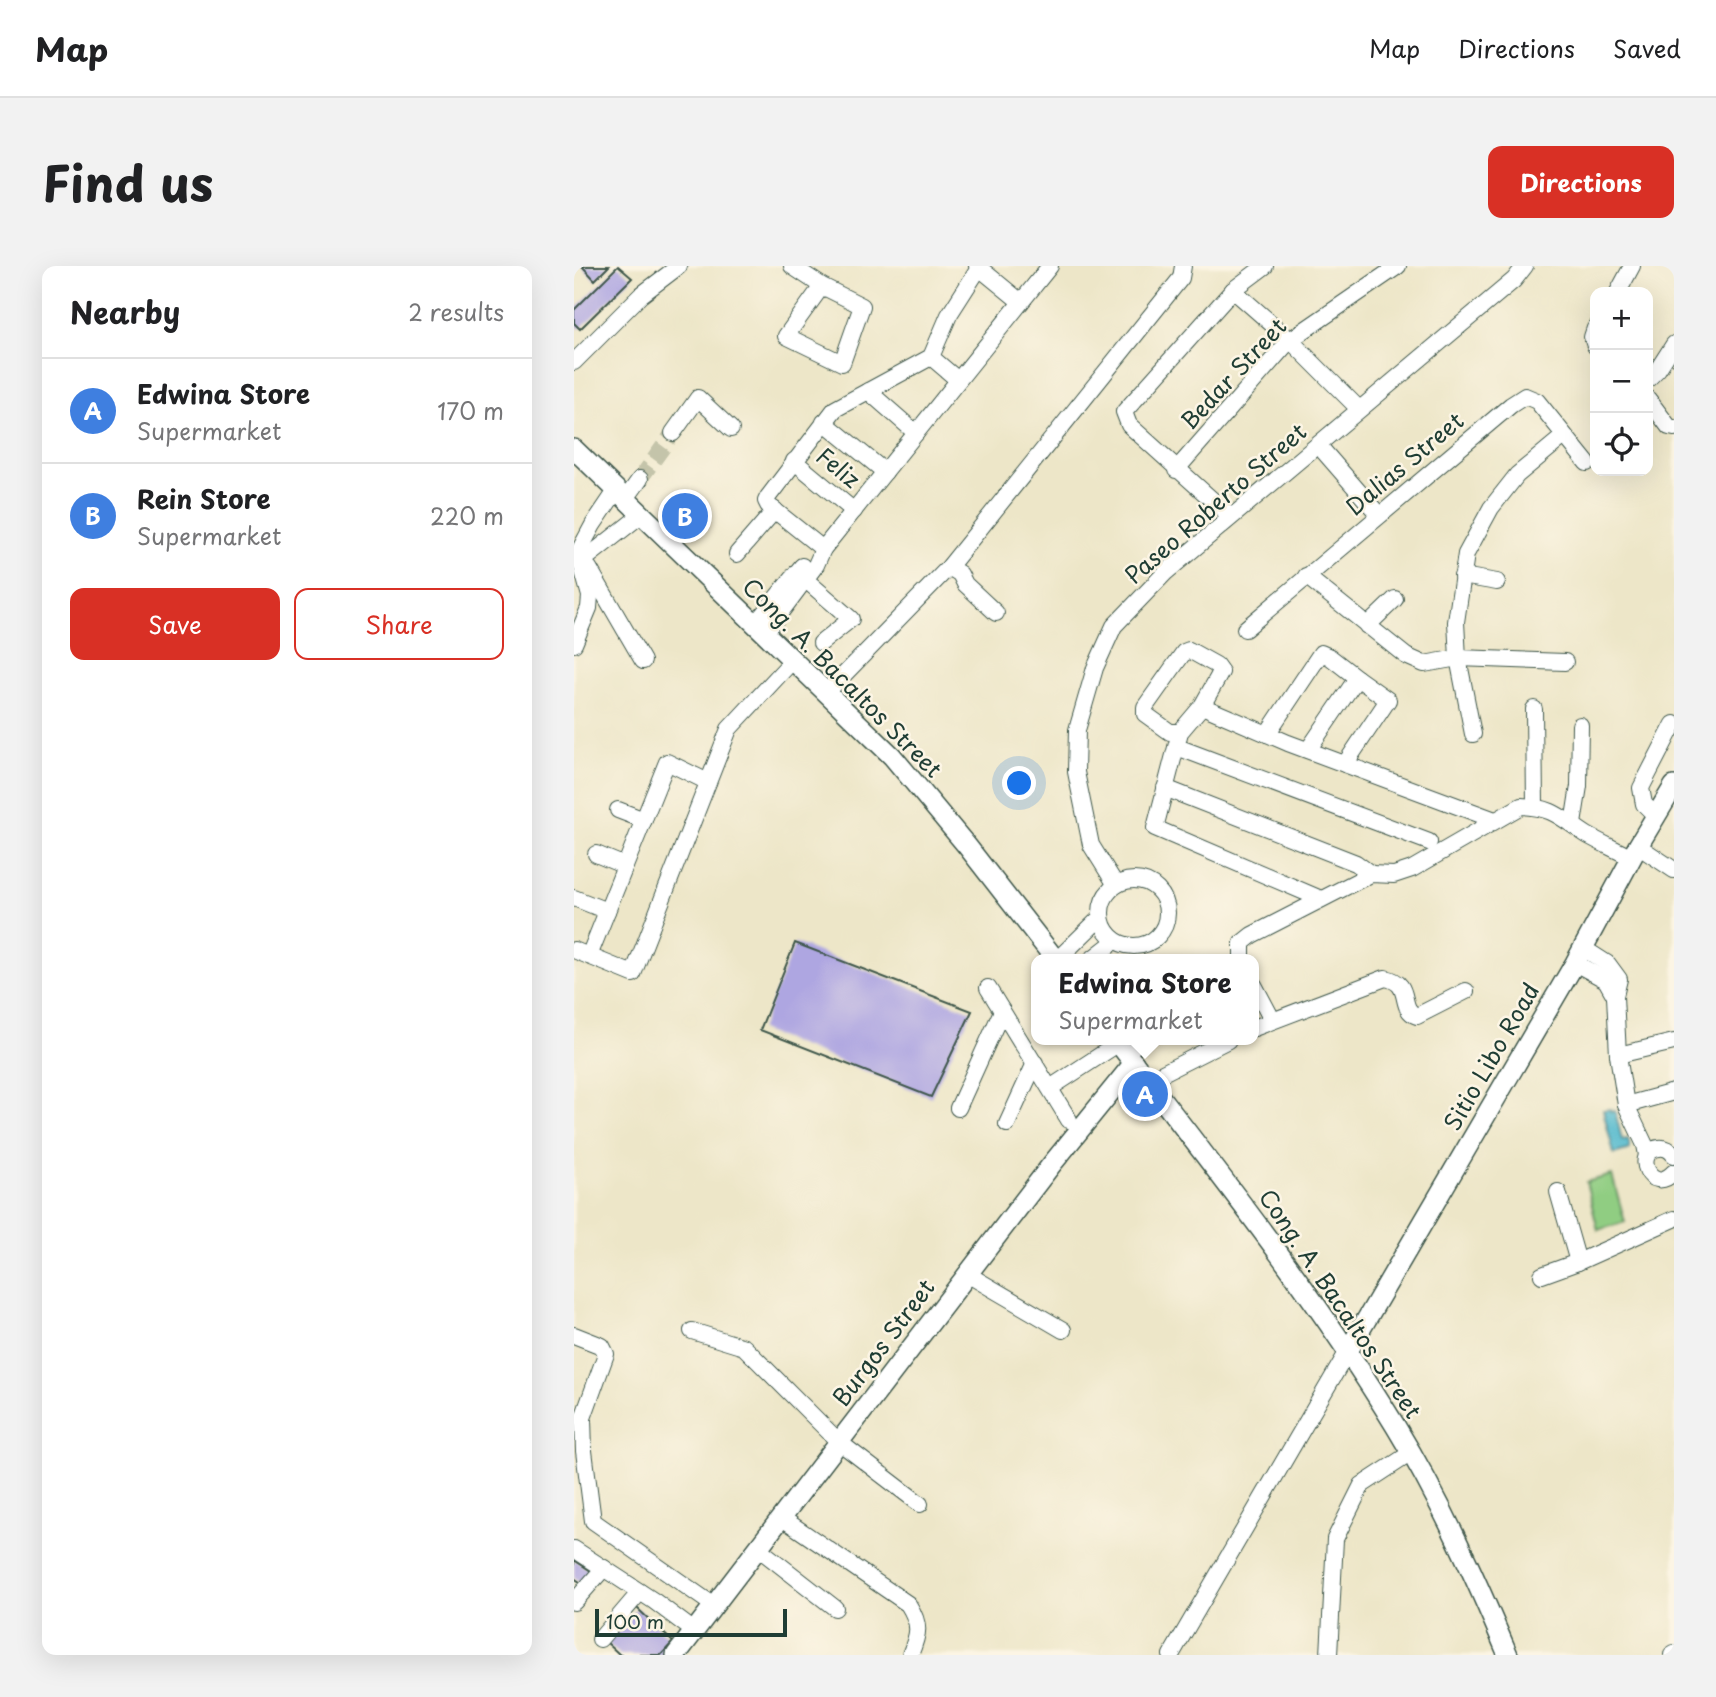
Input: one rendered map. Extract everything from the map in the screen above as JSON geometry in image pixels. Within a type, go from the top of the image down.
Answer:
[{"type":"street","points":[[574,362],[641,295],[679,266]]},
{"type":"street","points":[[792,266],[822,286],[862,306],[842,363],[786,336],[822,286]]},
{"type":"street","points":[[760,628],[801,576],[816,565],[823,549],[1050,266]]},
{"type":"street","points":[[827,692],[949,567],[1181,278],[1183,266]]},
{"type":"street","points":[[1230,516],[1129,425],[1124,412],[1233,290],[1265,266]]},
{"type":"street","name":"Bedar Street","points":[[1176,470],[1290,340],[1398,266]]},
{"type":"street","name":"Paseo Roberto Street","points":[[1116,885],[1091,845],[1076,772],[1077,730],[1095,668],[1114,626],[1166,572],[1514,280],[1525,266]]},
{"type":"street","points":[[1621,287],[1632,266]]},
{"type":"street","points":[[737,554],[770,505],[794,461],[842,403],[931,356],[949,315],[978,267],[1021,302]]},
{"type":"street","points":[[1233,290],[1290,340],[1359,409]]},
{"type":"street","points":[[1653,374],[1674,344]]},
{"type":"street","points":[[931,356],[958,380]]},
{"type":"street","points":[[868,391],[916,432]]},
{"type":"street","name":"Dalias Street","points":[[1245,629],[1525,396],[1537,401],[1587,463]]},
{"type":"street","points":[[673,433],[698,398],[731,429]]},
{"type":"street","points":[[1653,406],[1669,427],[1674,428]]},
{"type":"street","points":[[824,422],[885,472]]},
{"type":"street","points":[[1473,734],[1458,658],[1456,622],[1466,554],[1491,508],[1517,475],[1564,436]]},
{"type":"street","points":[[1319,446],[1379,515]]},
{"type":"street","name":"Cong. A. Bacaltos Street","points":[[574,449],[892,756],[1052,954]]},
{"type":"street","name":"Feliz","points":[[794,461],[854,510]]},
{"type":"street","points":[[574,536],[617,492],[640,479]]},
{"type":"street","points":[[574,644],[586,617],[590,596],[581,556],[593,525],[617,492]]},
{"type":"street","points":[[770,505],[823,549]]},
{"type":"street","points":[[581,556],[641,515]]},
{"type":"street","points":[[581,556],[643,661]]},
{"type":"street","points":[[949,567],[960,574],[975,594],[996,612]]},
{"type":"street","points":[[801,576],[851,619],[821,643]]},
{"type":"street","points":[[1306,576],[1406,656],[1424,664],[1458,658],[1565,662]]},
{"type":"street","points":[[1462,576],[1497,582]]},
{"type":"street","points":[[1367,626],[1395,599]]},
{"type":"street","points":[[1321,899],[1155,828],[1178,740],[1202,706],[1221,672],[1216,665],[1189,650],[1184,652],[1145,707],[1145,714],[1178,740],[1429,842]]},
{"type":"street","points":[[1267,734],[1321,653],[1331,657],[1388,700],[1345,764]]},
{"type":"street","points":[[708,782],[667,762],[607,911],[581,953],[634,974],[729,729],[793,660]]},
{"type":"street","points":[[1308,750],[1357,678]]},
{"type":"street","points":[[1202,706],[1308,750],[1495,820]]},
{"type":"street","points":[[1534,709],[1535,807]]},
{"type":"street","points":[[1656,816],[1644,804],[1641,788],[1674,724]]},
{"type":"street","points":[[1573,824],[1579,786],[1580,725]]},
{"type":"street","name":"Sitio Libo Road","points":[[1348,1351],[1581,952],[1674,786]]},
{"type":"street","points":[[1165,788],[1344,858],[1371,874],[1394,875],[1412,869],[1521,806],[1560,814],[1586,835],[1635,852],[1674,870]]},
{"type":"street","points":[[618,810],[644,820]]},
{"type":"street","points":[[596,854],[625,866]]},
{"type":"street","points":[[1242,954],[1242,943],[1252,935],[1371,874]]},
{"type":"street","points":[[1140,880],[1151,884],[1161,893],[1166,904],[1167,916],[1160,935],[1143,946],[1133,947],[1115,941],[1105,930],[1101,917],[1102,905],[1107,894],[1116,885],[1140,880]]},
{"type":"street","points":[[574,898],[607,911]]},
{"type":"street","points":[[1061,954],[1101,917]]},
{"type":"street","points":[[1098,954],[1115,941]]},
{"type":"street","points":[[1581,952],[1606,980],[1615,996],[1618,1055],[1626,1105],[1645,1145],[1645,1165],[1649,1174],[1670,1180]]},
{"type":"street","points":[[1259,1026],[1385,978],[1395,980],[1403,988],[1409,1011],[1417,1016],[1466,991]]},
{"type":"street","points":[[988,988],[1069,1120]]},
{"type":"street","points":[[1259,994],[1272,1019]]},
{"type":"street","points":[[958,1108],[1002,1011]]},
{"type":"street","points":[[1618,1055],[1674,1042]]},
{"type":"street","points":[[1147,1081],[1218,1045]]},
{"type":"street","points":[[1050,1088],[1123,1049]]},
{"type":"street","name":"Cong. A. Bacaltos Street","points":[[1123,1049],[1231,1189],[1348,1351],[1411,1453],[1453,1530],[1508,1655]]},
{"type":"street","name":"Burgos Street","points":[[676,1655],[1052,1164],[1123,1049]]},
{"type":"street","points":[[1007,1125],[1035,1063]]},
{"type":"street","points":[[1626,1105],[1674,1092]]},
{"type":"street","points":[[1647,1155],[1660,1148],[1674,1154]]},
{"type":"street","points":[[1558,1192],[1578,1262]]},
{"type":"street","points":[[1542,1275],[1674,1219]]},
{"type":"street","points":[[967,1274],[1063,1330]]},
{"type":"street","points":[[692,1331],[744,1347],[839,1442],[920,1504]]},
{"type":"street","points":[[574,1335],[602,1346],[606,1354],[583,1418],[584,1451],[593,1521],[713,1605]]},
{"type":"street","points":[[1171,1655],[1348,1351]]},
{"type":"street","points":[[1329,1655],[1335,1539],[1362,1485],[1411,1453]]},
{"type":"street","points":[[782,1518],[908,1604],[917,1619],[917,1637],[911,1655]]},
{"type":"street","points":[[758,1548],[835,1608]]},
{"type":"street","points":[[574,1549],[694,1631]]},
{"type":"street","points":[[574,1602],[604,1568]]},
{"type":"street","points":[[600,1639],[640,1592]]},
{"type":"green space","points":[[1612,1175],[1625,1222],[1598,1230],[1586,1182]]},
{"type":"water","points":[[1610,1109],[1611,1112],[1615,1111],[1622,1140],[1628,1139],[1630,1149],[1614,1154],[1603,1110]]},
{"type":"building","points":[[582,266],[609,266],[595,280]]},
{"type":"building","points":[[618,266],[632,278],[580,329],[574,323],[574,310]]},
{"type":"building","points":[[795,943],[972,1011],[931,1097],[760,1030]]},
{"type":"building","points":[[574,1560],[591,1571],[583,1584],[574,1578]]},
{"type":"building","points":[[637,1608],[673,1642],[661,1655],[620,1655],[606,1642]]},
{"type":"tunnel","points":[[640,479],[673,433]]},
{"type":"place","name":"Rein Store","points":[[685,516]]},
{"type":"place","name":"Edwina Store","points":[[1145,1094]]}]
